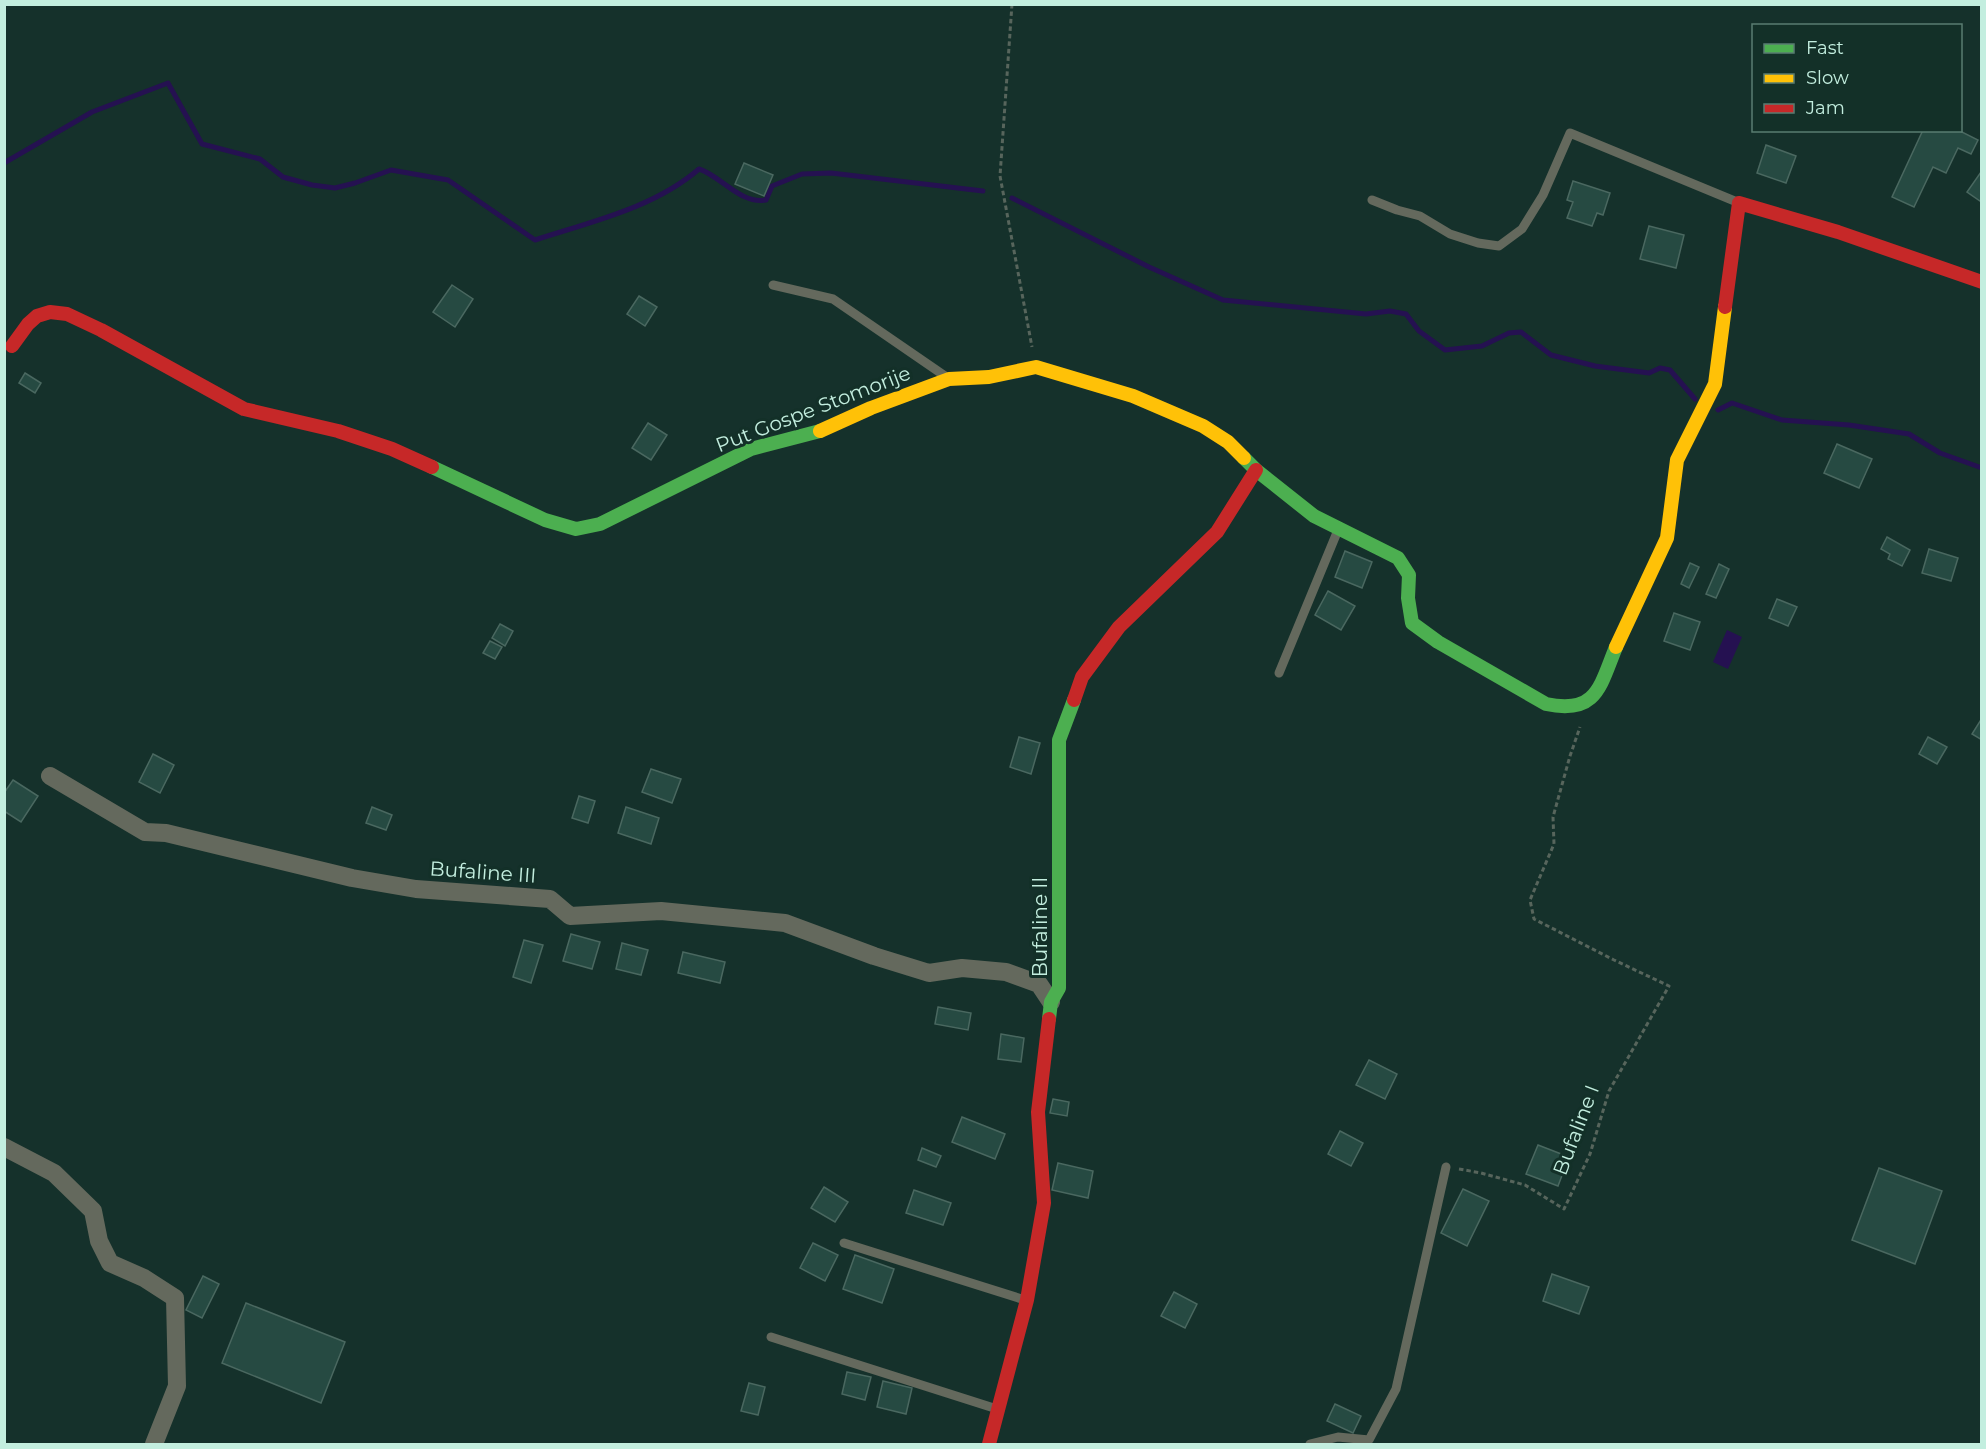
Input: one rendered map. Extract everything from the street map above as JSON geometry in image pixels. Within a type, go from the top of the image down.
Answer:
[{"type":"street","points":[[1590,699],[1599,688],[1620,637],[1667,538],[1677,460],[1715,384],[1739,202],[1838,232],[1982,282]]},
{"type":"street","name":"Put Gospe Stomorije","points":[[8,351],[28,324],[37,316],[50,312],[66,314],[101,330],[244,409],[338,431],[392,449],[545,520],[576,529],[600,524],[751,449],[816,432],[871,408],[950,379],[989,377],[1036,367],[1133,396],[1203,426],[1228,442],[1256,470],[1314,516],[1398,558],[1409,575],[1408,598],[1412,623],[1438,642],[1546,704],[1564,708],[1580,705],[1590,699]]},
{"type":"street","name":"Bufaline II","points":[[989,1444],[1027,1300],[1044,1203],[1038,1112],[1051,1002],[1059,988],[1059,740],[1082,677],[1119,627],[1217,532],[1256,470]]},
{"type":"street","name":"Bufaline III","points":[[50,776],[145,832],[166,833],[352,878],[416,889],[550,899],[570,916],[662,911],[785,922],[873,956],[929,973],[962,968],[1006,972],[1039,984],[1051,1002]]},
{"type":"street","points":[[4,1148],[54,1173],[93,1211],[99,1241],[110,1263],[144,1278],[175,1298],[177,1386],[154,1444]]},
{"type":"lane","points":[[1372,200],[1420,216],[1450,234],[1478,243],[1499,246],[1522,229],[1544,195],[1570,133],[1739,202]]},
{"type":"lane","points":[[773,285],[833,299],[950,379]]},
{"type":"lane","points":[[1279,673],[1339,528]]},
{"type":"lane","points":[[1310,1444],[1338,1437],[1369,1440],[1396,1389],[1446,1167]]},
{"type":"lane","points":[[844,1243],[1027,1300]]},
{"type":"lane","points":[[771,1337],[998,1409]]},
{"type":"path","points":[[1012,4],[1000,176],[1036,367]]},
{"type":"path","name":"Bufaline I","points":[[1446,1167],[1481,1173],[1525,1185],[1564,1209],[1590,1154],[1609,1091],[1669,986],[1534,919],[1530,900],[1554,844],[1553,817],[1570,756],[1590,699]]},
{"type":"shaded area","points":[[1727,630],[1742,637],[1728,669],[1713,662]]},
{"type":"building","points":[[1922,132],[1962,132],[1978,140],[1971,154],[1958,148],[1946,173],[1933,167],[1914,207],[1892,197]]},
{"type":"building","points":[[1766,145],[1796,156],[1786,183],[1757,173]]},
{"type":"building","points":[[744,163],[773,175],[764,196],[735,184]]},
{"type":"building","points":[[1981,172],[1982,199],[1980,201],[1967,192]]},
{"type":"building","points":[[1573,181],[1610,193],[1603,215],[1597,213],[1592,226],[1567,218],[1573,202],[1567,200]]},
{"type":"building","points":[[1649,226],[1684,235],[1676,268],[1640,259]]},
{"type":"building","points":[[452,285],[473,299],[455,327],[433,312]]},
{"type":"building","points":[[639,296],[657,307],[645,326],[627,314]]},
{"type":"building","points":[[25,373],[41,383],[35,393],[19,383]]},
{"type":"building","points":[[648,423],[667,435],[651,460],[632,448]]},
{"type":"building","points":[[1837,444],[1872,459],[1859,488],[1824,473]]},
{"type":"building","points":[[1887,537],[1910,550],[1902,566],[1888,559],[1890,554],[1881,549]]},
{"type":"building","points":[[1929,549],[1958,558],[1951,581],[1922,573]]},
{"type":"building","points":[[1345,551],[1372,562],[1362,588],[1335,577]]},
{"type":"building","points":[[1690,563],[1699,567],[1689,588],[1681,584]]},
{"type":"building","points":[[1719,564],[1729,569],[1716,598],[1706,594]]},
{"type":"building","points":[[1328,591],[1355,606],[1341,630],[1315,615]]},
{"type":"building","points":[[1777,599],[1797,607],[1788,626],[1769,618]]},
{"type":"building","points":[[1674,613],[1700,622],[1690,650],[1664,641]]},
{"type":"building","points":[[500,624],[513,631],[505,646],[492,638]]},
{"type":"building","points":[[490,641],[502,647],[495,659],[483,653]]},
{"type":"building","points":[[1982,718],[1982,740],[1972,734]]},
{"type":"building","points":[[1019,737],[1040,743],[1031,774],[1010,767]]},
{"type":"building","points":[[1928,737],[1947,747],[1937,764],[1919,754]]},
{"type":"building","points":[[153,754],[174,765],[160,793],[139,782]]},
{"type":"building","points":[[651,769],[681,779],[672,803],[642,792]]},
{"type":"building","points":[[13,780],[38,796],[21,822],[4,811],[4,793]]},
{"type":"building","points":[[579,796],[595,801],[588,823],[572,818]]},
{"type":"building","points":[[372,807],[392,815],[386,830],[366,823]]},
{"type":"building","points":[[626,807],[659,818],[651,844],[618,833]]},
{"type":"building","points":[[571,934],[600,942],[592,969],[563,961]]},
{"type":"building","points":[[524,940],[543,945],[531,983],[513,977]]},
{"type":"building","points":[[622,943],[648,950],[641,975],[616,969]]},
{"type":"building","points":[[683,952],[725,962],[720,983],[678,973]]},
{"type":"building","points":[[938,1007],[971,1013],[968,1030],[935,1024]]},
{"type":"building","points":[[1001,1034],[1024,1038],[1021,1062],[998,1059]]},
{"type":"building","points":[[1369,1060],[1397,1074],[1385,1099],[1356,1085]]},
{"type":"building","points":[[1053,1099],[1069,1102],[1067,1116],[1050,1113]]},
{"type":"building","points":[[962,1117],[1005,1134],[995,1159],[952,1142]]},
{"type":"building","points":[[1340,1131],[1363,1143],[1351,1166],[1328,1154]]},
{"type":"building","points":[[1538,1145],[1569,1157],[1558,1186],[1526,1174]]},
{"type":"building","points":[[922,1148],[941,1156],[936,1167],[918,1160]]},
{"type":"building","points":[[1058,1163],[1093,1171],[1088,1198],[1052,1190]]},
{"type":"building","points":[[1879,1168],[1942,1191],[1915,1264],[1852,1240]]},
{"type":"building","points":[[824,1187],[848,1202],[835,1222],[811,1208]]},
{"type":"building","points":[[1463,1189],[1489,1201],[1467,1246],[1441,1233]]},
{"type":"building","points":[[914,1190],[951,1203],[943,1225],[906,1213]]},
{"type":"building","points":[[813,1243],[838,1255],[825,1281],[800,1268]]},
{"type":"building","points":[[855,1255],[894,1269],[882,1303],[843,1289]]},
{"type":"building","points":[[1552,1274],[1589,1287],[1579,1314],[1543,1301]]},
{"type":"building","points":[[203,1276],[219,1284],[202,1318],[186,1310]]},
{"type":"building","points":[[1174,1292],[1197,1304],[1185,1328],[1161,1316]]},
{"type":"building","points":[[246,1303],[345,1342],[321,1403],[222,1363]]},
{"type":"building","points":[[847,1372],[871,1377],[865,1400],[842,1394]]},
{"type":"building","points":[[883,1381],[912,1388],[906,1414],[877,1407]]},
{"type":"building","points":[[749,1383],[765,1387],[758,1415],[741,1411]]},
{"type":"building","points":[[1335,1404],[1361,1416],[1353,1433],[1327,1421]]},
{"type":"waterway","points":[[4,163],[92,112],[168,83],[202,144],[260,159],[283,177],[312,185],[335,188],[391,170],[448,180],[535,240],[642,204],[681,183],[699,169],[740,194],[757,200],[766,200],[772,186],[802,174],[831,173],[983,191]]},
{"type":"waterway","points":[[1012,198],[1149,267],[1223,300],[1366,314],[1390,311],[1406,314],[1419,331],[1445,350],[1482,346],[1509,333],[1521,332],[1551,355],[1595,366],[1649,373],[1660,368],[1670,370],[1695,399]]},
{"type":"waterway","points":[[1718,410],[1732,403],[1782,420],[1849,425],[1909,434],[1940,453],[1982,468]]},
{"type":"traffic: fast","points":[[432,467],[545,520],[576,529],[600,524],[751,449],[820,431]]},
{"type":"traffic: fast","points":[[1244,458],[1314,516],[1398,558],[1409,575],[1408,598],[1412,623],[1438,642],[1546,704],[1563,706],[1586,701],[1600,685],[1616,647]]},
{"type":"traffic: fast","points":[[1049,1019],[1051,1002],[1059,988],[1059,740],[1074,700]]},
{"type":"traffic: slow","points":[[1616,647],[1667,538],[1677,460],[1715,384],[1725,307]]},
{"type":"traffic: slow","points":[[820,431],[871,408],[949,379],[989,377],[1036,367],[1133,396],[1203,426],[1228,442],[1244,458]]},
{"type":"traffic: jam","points":[[1725,307],[1739,203],[1838,232],[1982,282]]},
{"type":"traffic: jam","points":[[12,346],[37,316],[50,312],[67,314],[101,330],[244,409],[338,431],[392,449],[432,467]]},
{"type":"traffic: jam","points":[[1074,700],[1082,677],[1119,627],[1217,532],[1256,470]]},
{"type":"traffic: jam","points":[[989,1444],[1027,1300],[1044,1203],[1038,1112],[1049,1019]]}]
